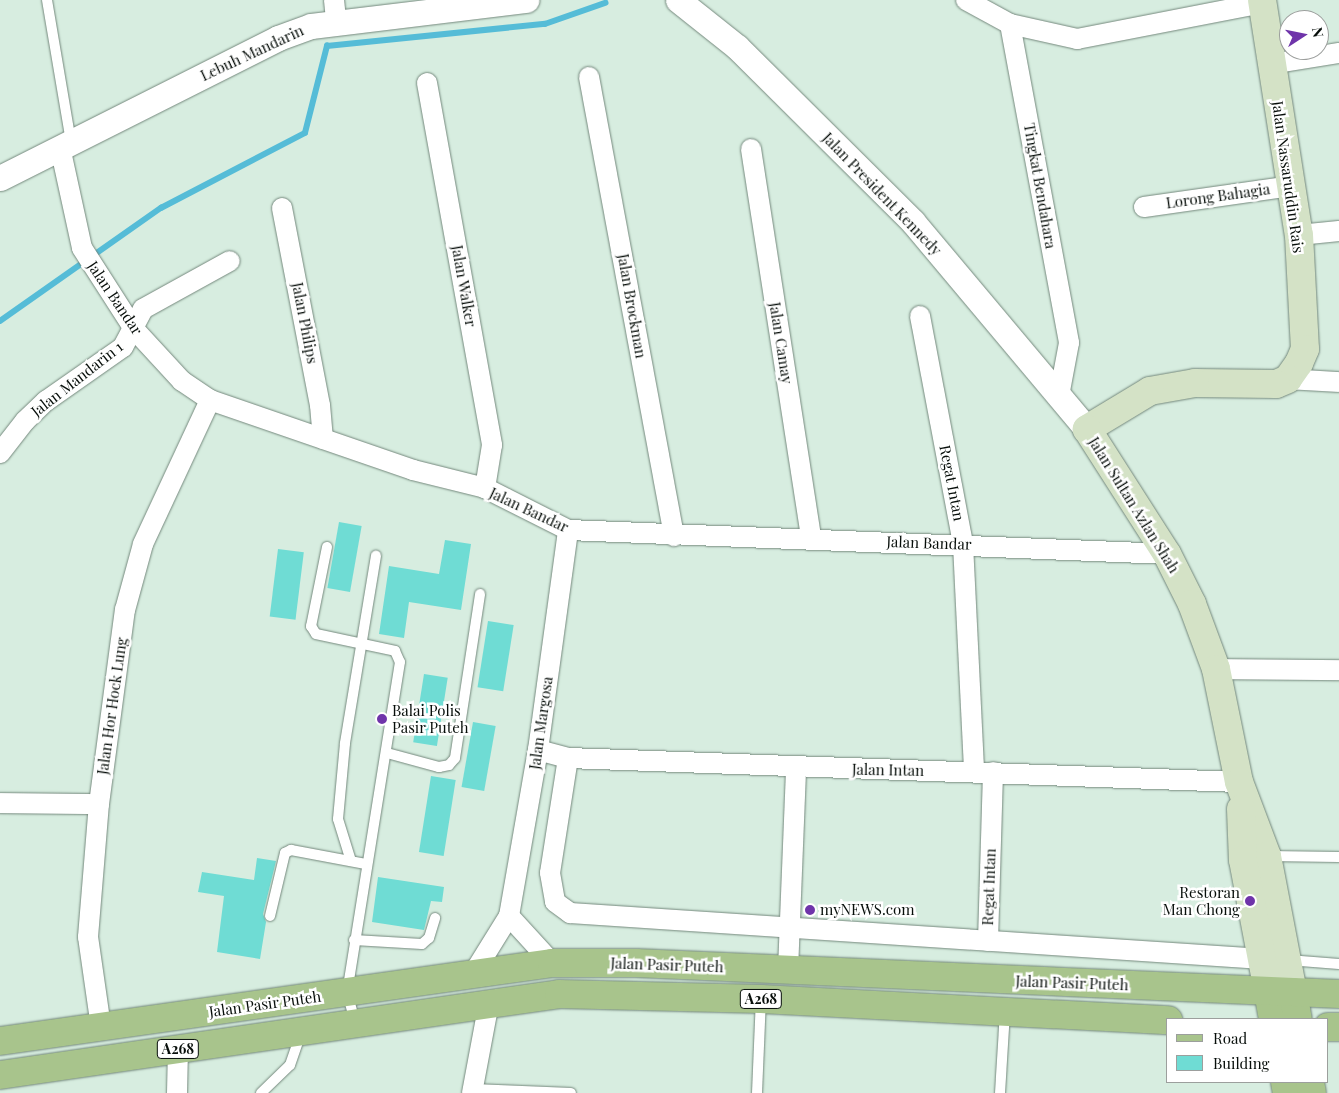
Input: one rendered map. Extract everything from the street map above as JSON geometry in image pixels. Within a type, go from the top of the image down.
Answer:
[{"type":"main road","name":"Jalan Nassaruddin Rais","points":[[1262,1],[1299,235],[1305,349],[1288,379]]},
{"type":"main road","points":[[1086,429],[1150,392],[1195,383],[1276,384],[1288,379]]},
{"type":"main road","name":"Jalan Sultan Azlan Shah","points":[[1086,429],[1167,554],[1192,604],[1216,669],[1239,782]]},
{"type":"main road","points":[[1239,782],[1267,856],[1274,959],[1280,991],[1297,1018]]},
{"type":"main road","points":[[1239,782],[1243,860],[1274,959]]},
{"type":"main road","name":"Jalan Pasir Puteh","points":[[0,1041],[552,963],[636,962],[1339,994]]},
{"type":"main road","points":[[1273,1018],[1280,991]]},
{"type":"main road","name":"Jalan Pasir Puteh","points":[[0,1075],[355,1021],[559,994],[761,999],[1166,1020]]},
{"type":"street","name":"Lebuh Mandarin","points":[[0,178],[335,10],[526,0]]},
{"type":"street","name":"Jalan President Kennedy","points":[[678,0],[736,47],[913,222],[1086,429]]},
{"type":"street","points":[[966,0],[1010,24],[1077,39],[1262,1]]},
{"type":"street","name":"Tingkat Bendahara","points":[[1010,24],[1069,343],[1059,396]]},
{"type":"street","points":[[1271,64],[1339,53]]},
{"type":"street","name":"Jalan Brockman","points":[[590,77],[674,536]]},
{"type":"street","name":"Jalan Walker","points":[[427,84],[492,445],[485,488]]},
{"type":"street","name":"Jalan Bandar","points":[[65,144],[82,248],[134,329],[182,381],[210,400],[413,470],[485,488],[568,530],[674,536],[811,538],[963,544],[1167,554]]},
{"type":"street","name":"Jalan Camay","points":[[750,149],[811,538]]},
{"type":"street","name":"Lorong Bahagia","points":[[1144,207],[1291,186]]},
{"type":"street","name":"Jalan Philips","points":[[282,208],[320,405],[324,439]]},
{"type":"street","points":[[1299,235],[1339,231]]},
{"type":"street","name":"Jalan Mandarin 1","points":[[0,453],[25,421],[122,347],[134,329],[143,309],[230,261]]},
{"type":"street","name":"Regat Intan","points":[[920,316],[963,544],[984,772],[988,941]]},
{"type":"street","points":[[1288,379],[1339,382]]},
{"type":"street","name":"Jalan Hor Hock Lung","points":[[100,1027],[88,937],[99,804],[133,574],[210,400]]},
{"type":"street","name":"Jalan Margosa","points":[[509,916],[538,750],[568,530]]},
{"type":"street","points":[[1216,669],[1339,670]]},
{"type":"street","name":"Jalan Intan","points":[[538,750],[568,758],[984,772],[1113,780],[1239,782]]},
{"type":"street","points":[[568,758],[550,873],[555,902],[570,913],[788,929],[1274,959]]},
{"type":"street","points":[[788,970],[788,929],[796,767]]},
{"type":"street","points":[[0,803],[99,804]]},
{"type":"street","points":[[473,974],[509,916],[552,963]]},
{"type":"street","points":[[472,1091],[489,1002]]},
{"type":"street","points":[[177,1093],[178,1049]]},
{"type":"lane","points":[[47,0],[65,144]]},
{"type":"lane","points":[[327,547],[311,626],[316,634],[395,651],[400,662],[387,753],[366,864],[347,992],[355,1021]]},
{"type":"lane","points":[[351,861],[344,849],[338,819],[361,644],[376,556]]},
{"type":"lane","points":[[387,753],[439,767],[449,765],[455,758],[480,594]]},
{"type":"lane","points":[[270,916],[285,853],[291,850],[366,864]]},
{"type":"lane","points":[[1267,856],[1339,857]]},
{"type":"lane","points":[[354,940],[422,944],[429,938],[435,918]]},
{"type":"lane","points":[[1274,959],[1339,964]]},
{"type":"lane","points":[[756,1093],[761,999]]},
{"type":"lane","points":[[1000,1093],[1005,1012]]},
{"type":"lane","points":[[261,1093],[290,1065],[302,1029]]},
{"type":"lane","points":[[472,1091],[571,1093]]},
{"type":"building","points":[[339,522],[362,526],[350,592],[327,588]]},
{"type":"building","points":[[445,540],[471,544],[461,610],[409,602],[404,638],[379,634],[389,566],[439,574]]},
{"type":"building","points":[[278,549],[304,552],[296,620],[270,616]]},
{"type":"building","points":[[488,621],[514,625],[503,691],[478,687]]},
{"type":"building","points":[[424,674],[448,678],[437,746],[413,742]]},
{"type":"building","points":[[473,722],[496,726],[484,791],[462,787]]},
{"type":"building","points":[[431,776],[456,780],[444,856],[419,852]]},
{"type":"building","points":[[257,858],[276,861],[263,914],[266,922],[260,959],[217,952],[224,896],[198,892],[202,872],[254,880]]},
{"type":"building","points":[[378,877],[444,887],[442,902],[431,901],[424,930],[372,922]]},
{"type":"waterway","points":[[0,321],[161,208],[305,133],[327,46],[545,24],[605,3]]},
{"type":"place","name":"Balai Polis Pasir Puteh","points":[[382,719]]},
{"type":"place","name":"Restoran Man Chong","points":[[1250,901]]},
{"type":"place","name":"myNEWS.com","points":[[810,910]]}]
